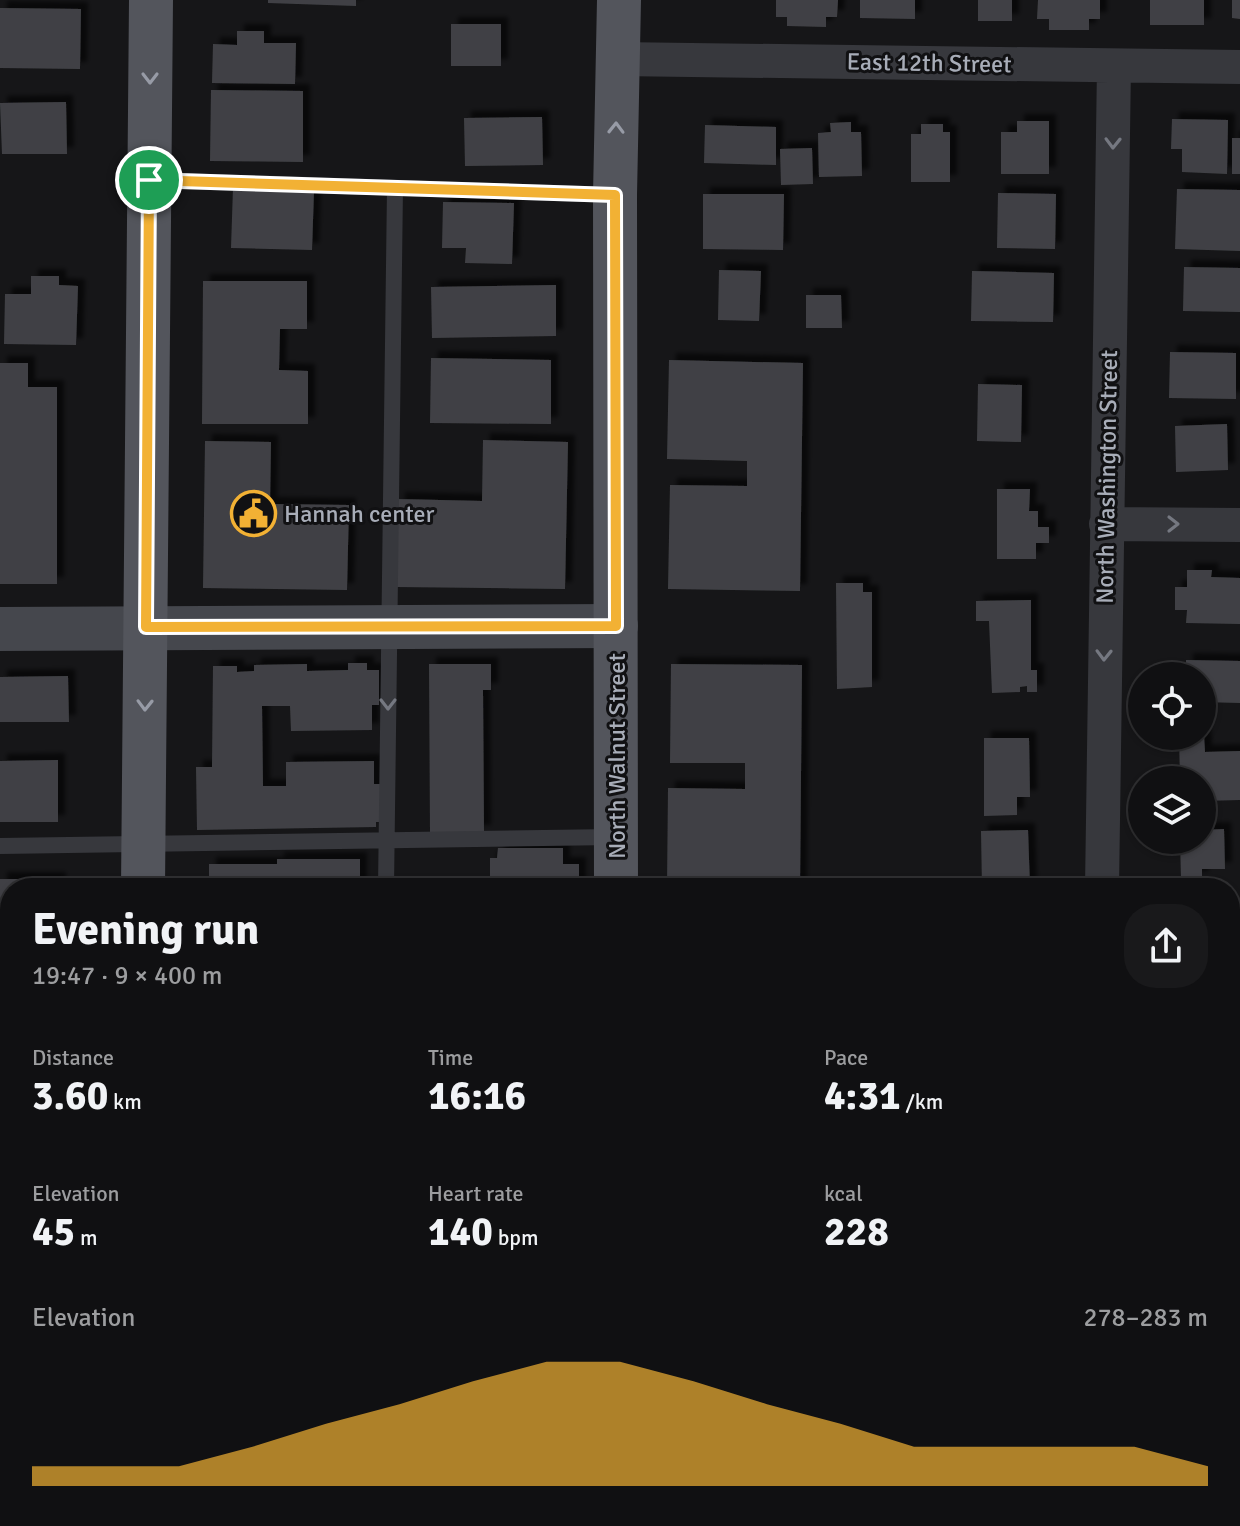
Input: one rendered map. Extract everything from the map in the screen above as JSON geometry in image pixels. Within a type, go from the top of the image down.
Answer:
[{"type":"main road","points":[[143,878],[151,0]]},
{"type":"main road","name":"North Walnut Street","points":[[616,878],[615,195],[619,0]]},
{"type":"street","name":"East 12th Street","points":[[618,59],[1240,67]]},
{"type":"street","name":"North Washington Street","points":[[1102,878],[1114,66]]},
{"type":"street","points":[[1106,524],[1240,525]]},
{"type":"street","points":[[0,629],[616,626]]},
{"type":"lane","points":[[149,180],[615,195]]},
{"type":"lane","points":[[386,878],[395,188]]},
{"type":"lane","points":[[0,846],[90,847],[144,841],[617,837]]},
{"type":"building","points":[[268,0],[356,0],[356,6],[268,3]]},
{"type":"building","points":[[776,0],[838,0],[837,17],[826,17],[826,27],[787,26],[787,17],[776,17]]},
{"type":"building","points":[[860,0],[915,0],[915,19],[860,18]]},
{"type":"building","points":[[978,0],[1012,0],[1012,21],[978,21]]},
{"type":"building","points":[[1038,0],[1100,0],[1100,19],[1089,19],[1089,30],[1049,30],[1049,19],[1037,19]]},
{"type":"building","points":[[1150,0],[1204,0],[1204,25],[1150,25]]},
{"type":"building","points":[[1232,0],[1240,0],[1240,19],[1232,18]]},
{"type":"building","points":[[0,8],[81,9],[80,69],[0,68]]},
{"type":"building","points":[[451,24],[501,24],[501,66],[451,66]]},
{"type":"building","points":[[237,31],[264,31],[264,43],[296,43],[295,84],[212,83],[213,44],[237,45]]},
{"type":"building","points":[[211,90],[303,91],[303,162],[210,161]]},
{"type":"building","points":[[66,102],[67,154],[2,154],[0,103]]},
{"type":"building","points":[[542,117],[543,165],[465,166],[464,118]]},
{"type":"building","points":[[1172,119],[1228,120],[1227,174],[1182,172],[1182,149],[1171,149]]},
{"type":"building","points":[[1017,121],[1049,121],[1049,174],[1001,174],[1001,132],[1017,132]]},
{"type":"building","points":[[851,122],[851,132],[861,132],[862,176],[819,177],[818,133],[831,132],[830,123]]},
{"type":"building","points":[[921,124],[943,124],[943,132],[950,132],[950,182],[911,182],[911,134],[921,134]]},
{"type":"building","points":[[705,125],[776,127],[776,165],[704,163]]},
{"type":"building","points":[[1232,138],[1240,138],[1240,174],[1232,174]]},
{"type":"building","points":[[812,148],[813,184],[781,185],[780,149]]},
{"type":"building","points":[[233,188],[314,190],[312,250],[231,248]]},
{"type":"building","points":[[1177,189],[1240,190],[1240,251],[1175,249]]},
{"type":"building","points":[[998,193],[1056,194],[1055,249],[997,248]]},
{"type":"building","points":[[703,194],[784,194],[783,250],[703,249]]},
{"type":"building","points":[[443,202],[514,203],[512,264],[465,263],[466,248],[442,248]]},
{"type":"building","points":[[1184,267],[1240,268],[1240,312],[1183,311]]},
{"type":"building","points":[[719,270],[761,271],[759,321],[718,320]]},
{"type":"building","points":[[972,271],[1054,273],[1053,322],[971,321]]},
{"type":"building","points":[[31,276],[59,276],[59,285],[78,286],[76,345],[4,344],[5,294],[31,294]]},
{"type":"building","points":[[203,281],[307,281],[307,329],[280,329],[279,370],[308,371],[308,424],[202,424]]},
{"type":"building","points":[[556,285],[556,336],[432,338],[431,287]]},
{"type":"building","points":[[806,295],[841,295],[842,328],[806,328]]},
{"type":"building","points":[[1170,352],[1236,353],[1236,399],[1169,398]]},
{"type":"building","points":[[431,358],[551,360],[551,424],[430,423]]},
{"type":"building","points":[[669,360],[803,363],[800,591],[668,589],[670,485],[747,486],[747,461],[667,459]]},
{"type":"building","points":[[0,363],[28,363],[28,387],[57,387],[57,584],[0,584]]},
{"type":"building","points":[[978,384],[1022,385],[1021,442],[977,441]]},
{"type":"building","points":[[1227,424],[1228,470],[1176,472],[1175,426]]},
{"type":"building","points":[[483,440],[568,442],[565,589],[396,587],[398,499],[482,501]]},
{"type":"building","points":[[205,441],[271,442],[270,504],[349,505],[347,590],[203,588]]},
{"type":"building","points":[[997,489],[1030,489],[1029,511],[1038,511],[1038,527],[1049,527],[1049,543],[1036,543],[1036,559],[997,559]]},
{"type":"building","points":[[1187,570],[1212,570],[1211,577],[1240,578],[1240,624],[1186,623],[1187,610],[1175,610],[1175,587],[1187,587]]},
{"type":"building","points":[[836,583],[863,583],[863,592],[872,592],[872,687],[837,689]]},
{"type":"building","points":[[1031,600],[1031,670],[1037,670],[1037,692],[1027,692],[1027,686],[1020,687],[1020,692],[992,693],[989,621],[976,621],[976,601]]},
{"type":"building","points":[[1240,661],[1240,703],[1216,702],[1216,662],[1186,662]]},
{"type":"building","points":[[348,663],[367,663],[367,670],[379,670],[379,705],[372,705],[372,730],[291,731],[290,706],[262,706],[263,786],[286,786],[286,762],[374,761],[374,784],[381,784],[381,822],[376,822],[376,827],[197,830],[196,767],[212,767],[213,666],[237,666],[237,672],[254,671],[254,665],[307,664],[307,671],[348,670]]},
{"type":"building","points":[[429,664],[491,664],[491,690],[483,690],[484,832],[430,832]]},
{"type":"building","points":[[671,664],[802,665],[800,878],[667,878],[668,788],[745,789],[745,763],[670,763]]},
{"type":"building","points":[[68,676],[69,722],[0,722],[0,677]]},
{"type":"building","points":[[984,738],[1029,738],[1030,797],[1017,797],[1017,815],[984,816]]},
{"type":"building","points":[[1179,750],[1240,751],[1240,800],[1216,801],[1216,766],[1180,766]]},
{"type":"building","points":[[58,760],[58,822],[0,822],[0,761]]},
{"type":"building","points":[[1216,829],[1224,829],[1225,869],[1202,869],[1202,878],[1181,878],[1180,854],[1216,854]]},
{"type":"building","points":[[1028,830],[1030,878],[982,878],[981,831]]},
{"type":"building","points":[[498,848],[563,848],[563,864],[579,864],[579,878],[490,878],[490,858],[497,858]]},
{"type":"building","points":[[277,859],[360,859],[360,878],[209,878],[209,864],[277,864]]},
{"type":"place","name":"Hannah center","points":[[253,514]]},
{"type":"route","points":[[149,180],[615,195],[616,626],[146,627],[149,180]]}]
